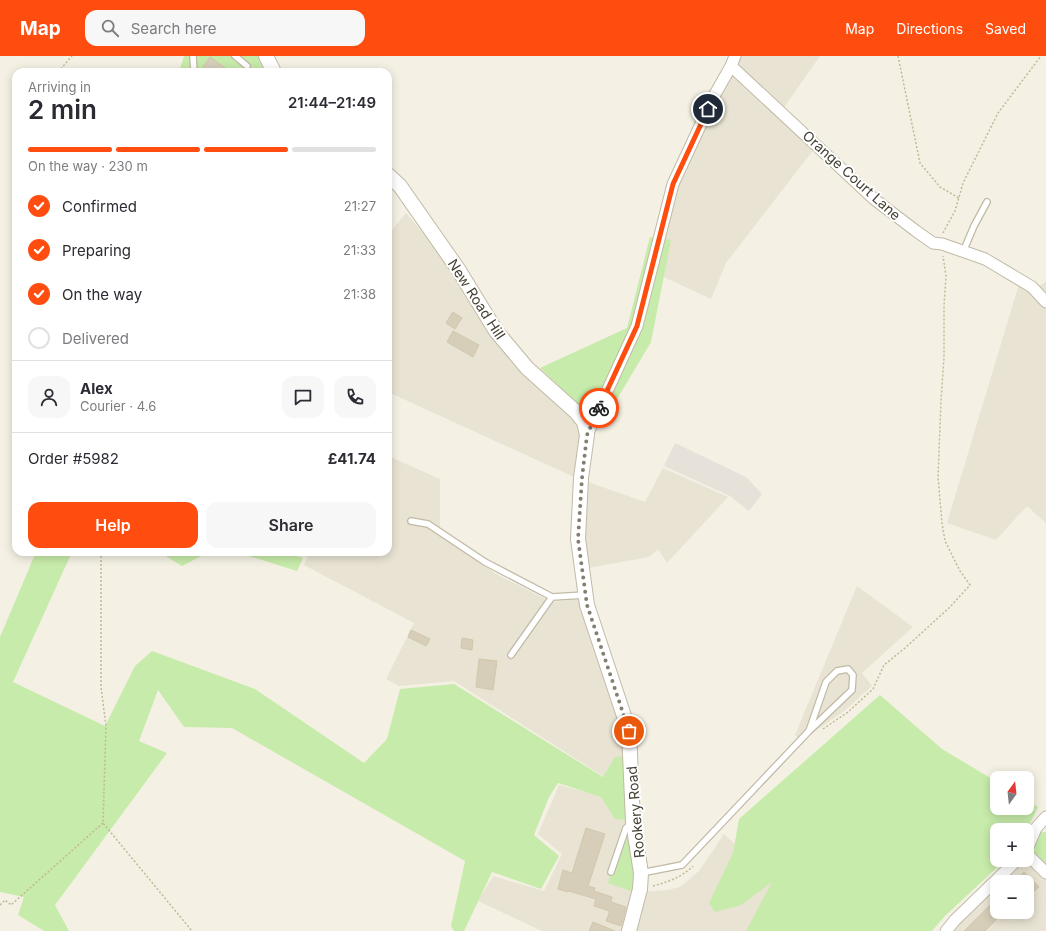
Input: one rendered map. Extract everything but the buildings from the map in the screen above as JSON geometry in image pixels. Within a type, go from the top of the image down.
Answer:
[{"type":"street","points":[[266,56],[272,68]]},
{"type":"street","points":[[587,435],[637,326],[673,184],[714,96],[733,61]]},
{"type":"street","name":"Orange Court Lane","points":[[733,61],[874,200],[916,231],[937,243],[985,259],[1032,287],[1046,302]]},
{"type":"street","name":"New Road Hill","points":[[392,179],[400,186],[458,269],[496,331],[527,368],[576,412],[584,422],[587,435]]},
{"type":"street","points":[[576,412],[602,403]]},
{"type":"street","name":"Rookery Road","points":[[587,435],[582,478],[578,539],[587,605],[629,731],[633,822],[640,873],[640,889],[629,931]]},
{"type":"street","points":[[1034,833],[1036,828],[1046,817]]},
{"type":"street","points":[[1034,861],[1046,873]]},
{"type":"street","points":[[946,931],[955,920],[1010,867]]},
{"type":"lane","points":[[193,56],[194,68]]},
{"type":"lane","points":[[235,56],[247,66]]},
{"type":"lane","points":[[963,252],[974,226],[987,202]]},
{"type":"lane","points":[[411,521],[428,524],[485,562],[552,597],[586,594]]},
{"type":"lane","points":[[511,655],[552,597]]},
{"type":"lane","points":[[640,873],[682,865],[809,730],[852,690],[853,675],[848,669],[837,671],[826,682],[809,730]]},
{"type":"lane","points":[[611,872],[626,828],[633,822]]},
{"type":"path","points":[[62,68],[72,56]]},
{"type":"path","points":[[898,56],[920,163],[940,187],[959,198]]},
{"type":"path","points":[[817,733],[848,712],[873,689],[884,665],[950,607],[970,585],[960,571],[945,541],[942,523],[938,477],[944,357],[944,306],[946,276],[937,243],[955,211],[963,183],[998,113],[1041,56]]},
{"type":"path","points":[[101,556],[101,687],[106,726],[103,823],[192,931]]},
{"type":"path","points":[[0,905],[5,900],[11,905],[103,823]]},
{"type":"path","points":[[640,889],[667,882],[686,874],[696,862]]},
{"type":"shaded area","points":[[738,56],[820,56],[778,116],[814,149],[726,263],[711,299],[653,272],[675,188]]},
{"type":"shaded area","points":[[406,213],[454,270],[507,355],[569,416],[580,429],[574,477],[392,394],[392,230]]},
{"type":"shaded area","points":[[1046,282],[1046,523],[1027,506],[996,540],[947,523],[1019,284],[1031,290]]},
{"type":"shaded area","points":[[675,443],[746,477],[762,494],[749,511],[730,496],[664,466]]},
{"type":"shaded area","points":[[392,458],[440,479],[440,533],[494,573],[551,602],[582,599],[626,733],[627,784],[606,778],[454,681],[399,686],[386,679],[414,623],[304,565],[308,556],[392,556]]},
{"type":"shaded area","points":[[663,468],[728,497],[667,563],[658,549],[649,557],[588,568],[582,542],[588,482],[645,502]]},
{"type":"shaded area","points":[[857,586],[913,627],[862,673],[872,686],[843,712],[802,740],[795,735]]},
{"type":"shaded area","points":[[559,785],[630,804],[639,872],[627,931],[542,931],[478,901],[493,876],[544,891],[562,854],[538,834]]},
{"type":"shaded area","points":[[724,834],[778,883],[752,931],[632,931],[642,892],[667,890],[680,887],[699,871]]},
{"type":"shaded area","points":[[1034,865],[1046,873],[1046,931],[946,931],[990,887],[990,919],[1034,919],[1034,875],[1002,875],[1010,867],[1034,867]]},
{"type":"green space","points":[[184,56],[260,56],[267,68],[180,68]]},
{"type":"green space","points":[[650,237],[671,240],[651,342],[601,426],[540,368],[627,328]]},
{"type":"green space","points":[[34,556],[70,556],[13,682],[105,726],[135,666],[152,651],[255,689],[364,763],[387,739],[400,689],[454,684],[603,777],[615,757],[622,756],[629,820],[615,819],[601,797],[558,783],[549,797],[534,835],[559,856],[541,889],[492,872],[464,931],[454,931],[451,926],[465,861],[232,728],[184,727],[158,690],[139,741],[167,753],[55,905],[69,931],[44,931],[18,915],[24,897],[0,892],[0,637]]},
{"type":"green space","points":[[167,556],[201,556],[182,566]]},
{"type":"green space","points":[[249,556],[297,556],[303,558],[297,571]]},
{"type":"green space","points":[[880,695],[942,749],[990,778],[990,815],[1034,815],[1034,804],[1038,807],[1030,823],[990,823],[990,867],[998,867],[945,916],[932,931],[746,931],[772,882],[741,905],[715,912],[709,903],[733,853],[739,819]]},
{"type":"green space","points":[[1038,832],[1046,832],[1046,868],[1034,856],[1034,842]]},
{"type":"green space","points":[[629,838],[633,840],[636,893],[608,883],[620,844]]},
{"type":"way so far","points":[[599,408],[587,435],[582,478],[578,539],[587,605],[629,731]]},
{"type":"route","points":[[599,408],[637,326],[673,184],[708,109]]}]
